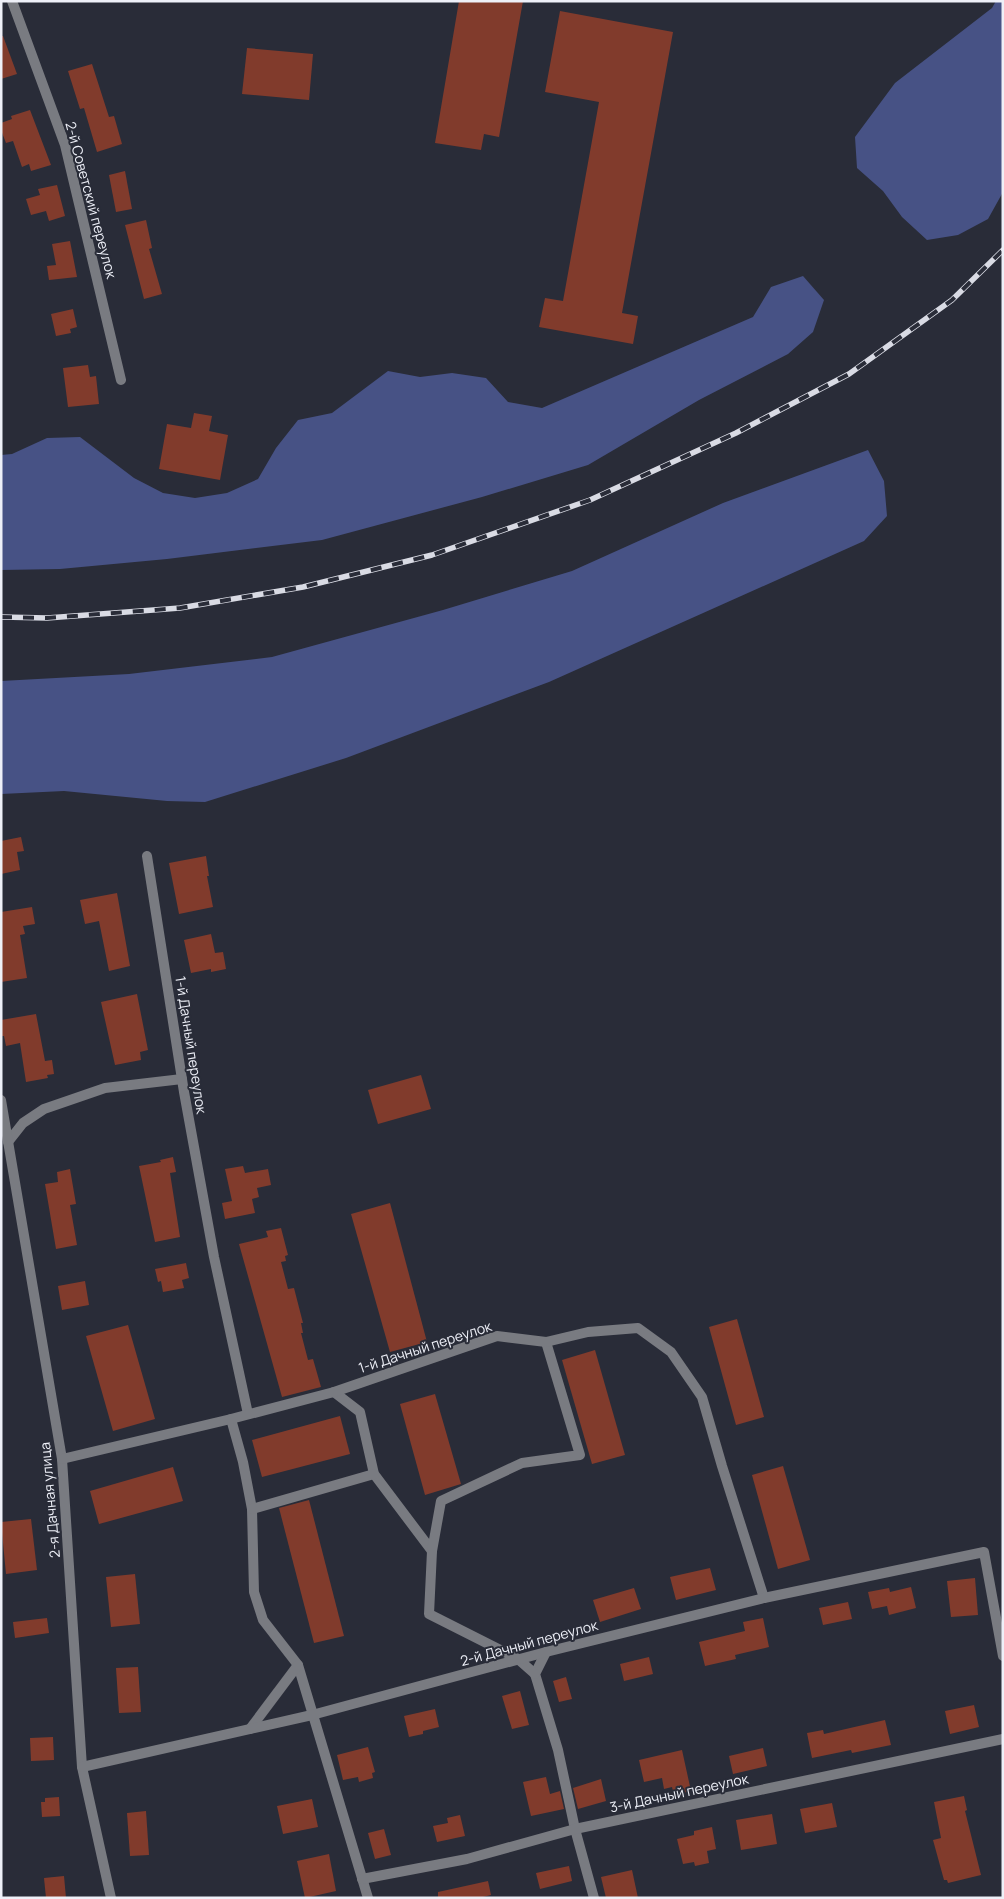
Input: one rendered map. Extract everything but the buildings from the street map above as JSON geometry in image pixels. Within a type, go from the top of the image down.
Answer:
[{"type":"street","name":"2-й Советский переулок","points":[[12,1],[65,145],[122,380]]},
{"type":"street","name":"1-й Дачный переулок","points":[[147,856],[182,1079],[214,1257],[248,1414]]},
{"type":"street","points":[[8,1142],[23,1122],[44,1109],[105,1088],[182,1079]]},
{"type":"street","name":"2-я Дачная улица","points":[[1,1100],[62,1460],[82,1767],[111,1898]]},
{"type":"street","name":"1-й Дачный переулок","points":[[62,1460],[334,1392],[497,1336],[546,1342],[588,1332],[638,1328],[671,1352],[702,1397],[764,1598]]},
{"type":"street","points":[[546,1342],[580,1455],[522,1463],[442,1501],[432,1550],[429,1614],[518,1659],[534,1674],[558,1750],[575,1829],[594,1898]]},
{"type":"street","points":[[334,1392],[360,1412],[374,1474],[432,1550]]},
{"type":"street","points":[[231,1419],[243,1462],[252,1509],[254,1592],[263,1620],[298,1665],[368,1898]]},
{"type":"street","points":[[252,1509],[374,1474]]},
{"type":"street","name":"2-й Дачный переулок","points":[[82,1767],[312,1715],[518,1659],[764,1598],[984,1552],[1003,1656]]},
{"type":"street","points":[[534,1674],[546,1652]]},
{"type":"street","points":[[250,1729],[298,1665]]},
{"type":"street","name":"3-й Дачный переулок","points":[[362,1879],[467,1859],[575,1829],[1003,1739]]},
{"type":"shaded area","points":[[996,1],[1003,1],[1003,192],[988,219],[958,235],[927,240],[902,217],[883,191],[857,168],[855,137],[895,83],[992,8]]},
{"type":"shaded area","points":[[803,276],[824,300],[813,332],[788,354],[699,400],[588,465],[482,497],[322,540],[167,559],[60,569],[1,570],[1,455],[12,454],[47,438],[80,437],[134,478],[163,493],[195,498],[227,493],[258,479],[276,448],[298,420],[332,413],[388,371],[420,377],[452,373],[486,378],[508,402],[542,408],[753,317],[771,287]]},
{"type":"shaded area","points":[[868,450],[884,481],[887,516],[864,541],[549,682],[346,758],[205,802],[167,801],[64,791],[1,794],[1,681],[129,674],[272,657],[443,610],[572,571],[723,503]]},
{"type":"railway","points":[[1,617],[47,618],[180,608],[303,587],[432,555],[590,500],[736,433],[849,374],[952,300],[1003,250]]}]
